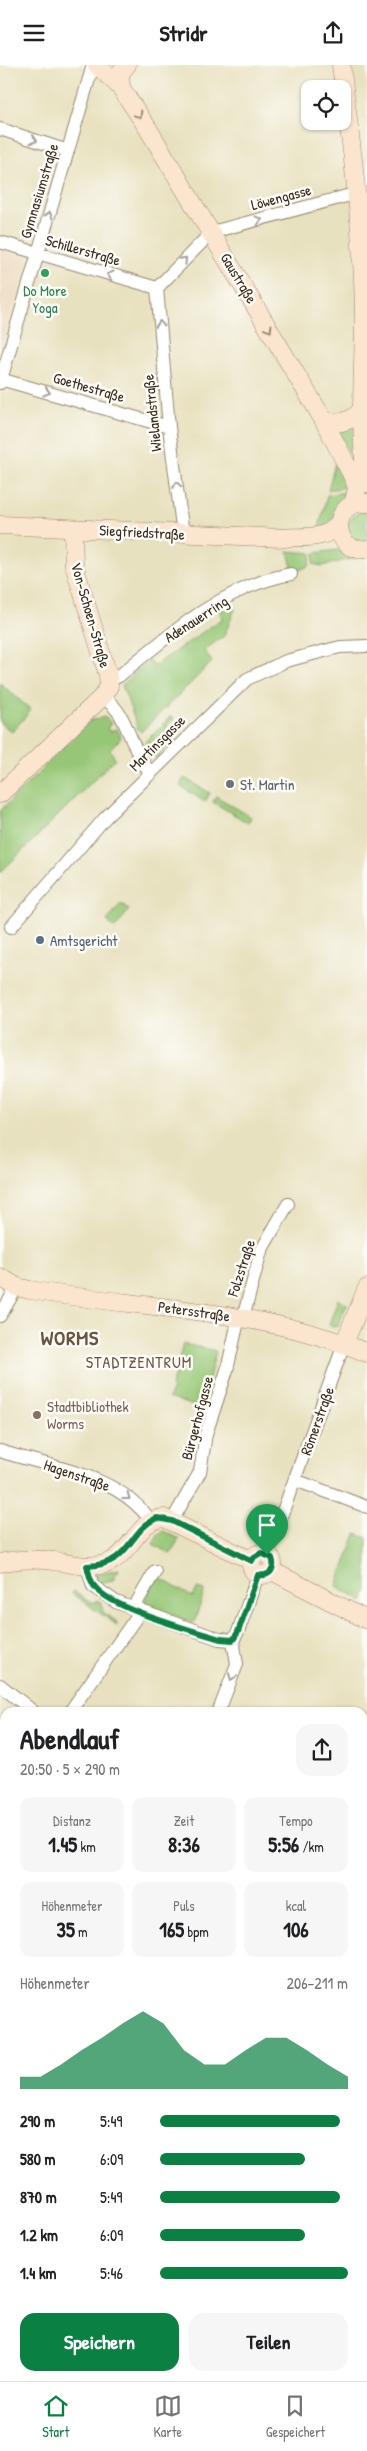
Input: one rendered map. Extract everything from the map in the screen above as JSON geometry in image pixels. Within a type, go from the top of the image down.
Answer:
[{"type":"street","name":"Gymnasiumstraße","points":[[0,381],[92,65]]},
{"type":"street","points":[[99,65],[111,67],[122,65]]},
{"type":"street","name":"Gaustraße","points":[[99,65],[121,88],[212,233],[322,419],[354,479],[360,504]]},
{"type":"street","points":[[121,88],[120,73],[127,65]]},
{"type":"street","points":[[341,65],[361,204],[364,315],[362,409],[367,483]]},
{"type":"street","points":[[0,129],[68,151]]},
{"type":"street","name":"Löwengasse","points":[[212,233],[361,204]]},
{"type":"street","points":[[157,288],[212,233]]},
{"type":"street","name":"Schillerstraße","points":[[0,242],[157,288]]},
{"type":"street","name":"Wielandstraße","points":[[157,288],[169,427],[183,534]]},
{"type":"street","name":"Goethestraße","points":[[0,381],[169,427]]},
{"type":"street","points":[[322,419],[334,423],[347,421],[352,419],[362,409]]},
{"type":"street","points":[[348,545],[340,535],[339,523],[344,512],[360,504]]},
{"type":"street","name":"Siegfriedstraße","points":[[0,525],[283,538],[323,535],[331,532],[339,523]]},
{"type":"street","name":"Von-Schoen-Straße","points":[[73,529],[74,565],[109,681],[106,692],[102,697]]},
{"type":"street","name":"Siegfriedstraße","points":[[283,538],[304,545],[348,545],[356,549],[367,549]]},
{"type":"street","name":"Adenauerring","points":[[109,681],[204,610],[251,585],[291,574]]},
{"type":"street","name":"Martinsgasse","points":[[11,927],[105,818],[236,688],[257,673],[286,661],[329,649],[367,647]]},
{"type":"street","points":[[0,794],[102,697],[114,706],[124,719],[138,754],[150,773]]},
{"type":"street","name":"Folzstraße","points":[[241,1317],[258,1259],[288,1204]]},
{"type":"street","name":"Petersstraße","points":[[0,1277],[17,1287],[44,1293],[241,1317],[344,1343],[367,1353]]},
{"type":"street","points":[[0,1317],[17,1287]]},
{"type":"street","name":"Römerstraße","points":[[233,1640],[238,1632],[295,1480],[344,1343],[367,1288]]},
{"type":"street","name":"Bürgerhofgasse","points":[[172,1521],[196,1481],[202,1467],[206,1434],[227,1370],[241,1317]]},
{"type":"street","name":"Hagenstraße","points":[[0,1451],[109,1485],[131,1499],[151,1521]]},
{"type":"street","points":[[295,1480],[367,1507]]},
{"type":"street","points":[[0,1563],[28,1560],[84,1566],[105,1564],[117,1558],[151,1521],[164,1518],[262,1565],[367,1620]]},
{"type":"street","points":[[84,1566],[93,1586],[137,1611],[220,1639],[233,1640],[237,1664],[220,1707]]},
{"type":"street","points":[[73,1707],[137,1611],[156,1571]]},
{"type":"street","points":[[0,1685],[28,1707]]},
{"type":"shaded area","points":[[0,250],[28,259],[0,352]]},
{"type":"green space","points":[[355,425],[361,475],[337,430]]},
{"type":"green space","points":[[335,463],[347,487],[328,490]]},
{"type":"green space","points":[[351,491],[336,516],[318,532],[327,495]]},
{"type":"green space","points":[[362,511],[367,512],[367,540],[360,541],[350,535],[348,525],[355,515]]},
{"type":"green space","points":[[338,550],[356,558],[322,566],[313,564],[314,553]]},
{"type":"green space","points":[[288,551],[311,553],[309,566],[299,570],[292,568]]},
{"type":"green space","points":[[231,606],[235,609],[224,636],[204,650],[212,662],[141,732],[138,729],[122,685],[149,660],[154,666],[223,618],[219,611]]},
{"type":"green space","points":[[0,683],[31,710],[12,732],[0,722]]},
{"type":"green space","points":[[171,716],[174,719],[166,727],[177,738],[156,758],[148,750],[145,742]]},
{"type":"green space","points":[[105,717],[111,723],[107,729],[111,732],[117,728],[121,738],[110,749],[115,759],[0,873],[0,811],[90,721]]},
{"type":"green space","points":[[184,778],[210,793],[205,802],[180,786]]},
{"type":"green space","points":[[216,796],[251,817],[248,823],[213,802]]},
{"type":"green space","points":[[121,903],[129,910],[115,928],[107,921]]},
{"type":"green space","points":[[338,1299],[347,1304],[338,1326],[334,1327],[329,1324]]},
{"type":"green space","points":[[183,1344],[216,1351],[201,1408],[168,1398],[173,1389],[171,1387]]},
{"type":"green space","points":[[163,1531],[179,1539],[170,1554],[153,1544],[158,1534]]},
{"type":"green space","points":[[356,1534],[367,1538],[367,1590],[363,1601],[337,1586]]},
{"type":"green space","points":[[119,1569],[113,1580],[97,1583],[95,1574]]},
{"type":"green space","points":[[157,1576],[192,1597],[198,1588],[205,1590],[194,1623],[143,1604]]},
{"type":"green space","points":[[73,1591],[91,1603],[97,1601],[103,1605],[103,1612],[116,1621],[117,1625],[71,1593]]},
{"type":"place","name":"Do More Yoga","points":[[45,273]]},
{"type":"place","name":"St. Martin","points":[[230,784]]},
{"type":"place","name":"Amtsgericht","points":[[40,940]]},
{"type":"place","name":"Stadtbibliothek Worms","points":[[37,1415]]},
{"type":"district","name":"WORMS","points":[[70,1337]]},
{"type":"district","name":"STADTZENTRUM","points":[[139,1362]]},
{"type":"route","points":[[157,1518],[172,1521],[249,1560],[252,1561],[258,1554],[263,1553],[267,1555],[273,1561],[273,1568],[266,1575],[258,1575],[238,1632],[233,1640],[228,1641],[140,1612],[116,1602],[93,1586],[87,1566],[113,1561],[121,1555],[151,1521],[157,1518]]}]
